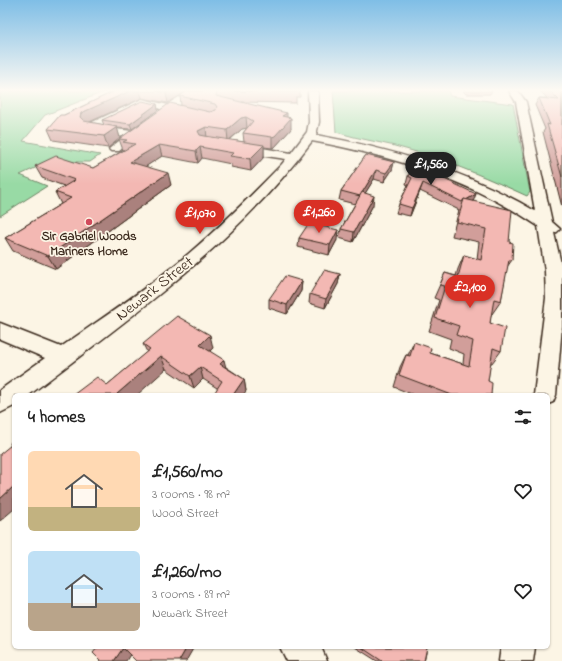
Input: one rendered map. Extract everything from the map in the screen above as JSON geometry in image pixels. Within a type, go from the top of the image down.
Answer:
[{"type":"street","points":[[101,122],[90,127],[92,129],[134,136]]},
{"type":"street","name":"Newark Street","points":[[14,393],[150,293],[204,250],[238,217],[295,157],[310,137],[314,122]]},
{"type":"street","points":[[525,122],[554,271],[555,298],[544,393]]},
{"type":"street","points":[[115,149],[146,126]]},
{"type":"street","points":[[242,137],[229,147],[295,157]]},
{"type":"street","points":[[310,137],[392,155],[447,173],[475,185],[518,207],[546,224],[562,236]]},
{"type":"street","points":[[0,331],[64,357]]},
{"type":"street","name":"Newark Street","points":[[0,403],[12,394]]},
{"type":"street","points":[[299,649],[310,661]]},
{"type":"street","points":[[516,661],[518,649]]},
{"type":"green space","points":[[0,122],[39,122],[23,141],[100,155],[90,162],[48,162],[20,175],[47,186],[0,216]]},
{"type":"green space","points":[[335,122],[516,122],[530,192],[527,196],[471,172],[404,148],[336,132]]},
{"type":"building","points":[[54,122],[89,122],[117,127],[104,136],[48,129]]},
{"type":"building","points":[[115,122],[133,122],[130,124]]},
{"type":"building","points":[[143,122],[237,122],[227,130],[206,127],[198,131],[200,135],[264,145],[250,159],[230,156],[233,153],[200,147],[196,151],[159,145],[130,162],[168,173],[48,256],[5,238],[71,198],[55,192],[75,180],[35,166],[56,156],[93,168],[135,144],[123,142],[127,140],[119,139]]},
{"type":"building","points":[[252,122],[288,122],[275,136],[272,137],[243,133]]},
{"type":"building","points":[[549,122],[562,122],[562,177],[547,124],[550,125]]},
{"type":"building","points":[[366,155],[394,162],[386,173],[376,170],[360,196],[341,191]]},
{"type":"building","points":[[420,161],[431,165],[427,174],[442,178],[476,194],[466,200],[464,199],[462,202],[423,183],[412,208],[399,204],[412,178],[408,176],[411,169],[415,170]]},
{"type":"building","points":[[362,192],[374,196],[354,232],[341,229]]},
{"type":"building","points":[[464,199],[512,210],[509,242],[513,243],[512,260],[509,260],[501,301],[494,299],[490,323],[505,328],[501,351],[493,348],[488,381],[492,383],[491,393],[447,393],[399,375],[406,355],[410,356],[414,342],[431,348],[430,353],[469,366],[473,341],[456,335],[459,326],[435,318],[445,286],[440,285],[445,273],[458,277],[464,255],[481,260],[486,229],[457,222]]},
{"type":"building","points":[[309,223],[338,230],[330,245],[299,238]]},
{"type":"building","points":[[324,270],[340,274],[326,299],[310,294]]},
{"type":"building","points":[[285,276],[302,281],[287,305],[269,299]]},
{"type":"building","points":[[177,316],[210,335],[200,345],[224,360],[220,364],[244,379],[234,393],[214,393],[222,381],[200,367],[190,376],[161,356],[118,393],[76,393],[97,377],[107,385],[150,349],[143,344]]},
{"type":"building","points":[[12,442],[12,488],[0,499],[0,454],[11,445],[10,443]]},
{"type":"building","points":[[96,649],[122,649],[114,661],[101,661],[93,653]]},
{"type":"building","points":[[124,649],[186,649],[179,661],[136,661]]},
{"type":"building","points":[[364,649],[427,649],[424,661],[382,661]]},
{"type":"place","name":"Sir Gabriel Woods Mariners Home","points":[[89,222]]}]
